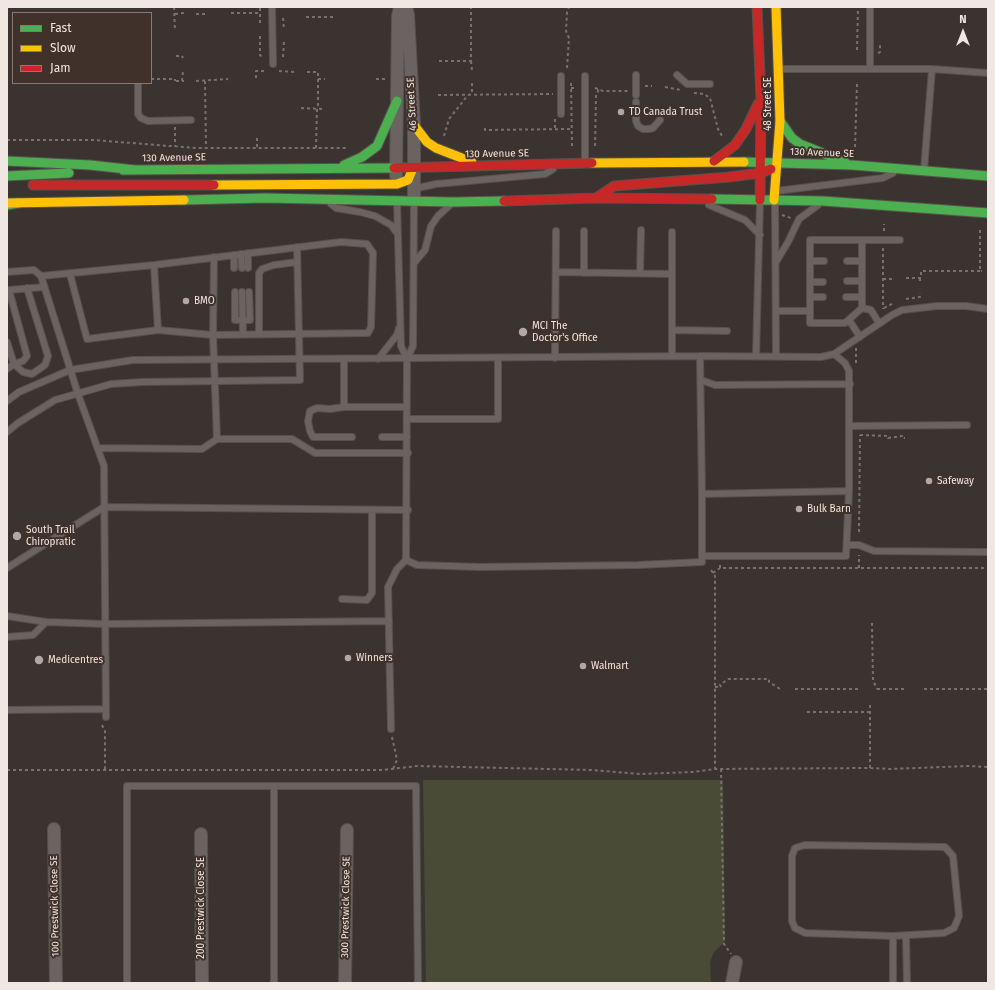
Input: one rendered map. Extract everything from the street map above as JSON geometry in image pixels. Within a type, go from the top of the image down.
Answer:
[{"type":"main road","name":"48 Street SE","points":[[757,7],[761,98],[760,200]]},
{"type":"main road","name":"48 Street SE","points":[[775,196],[780,121],[776,7]]},
{"type":"main road","points":[[714,161],[735,145],[746,129],[761,98]]},
{"type":"main road","points":[[338,167],[362,157],[377,146],[397,101]]},
{"type":"main road","points":[[780,121],[792,138],[800,144],[833,155],[852,165]]},
{"type":"main road","points":[[414,125],[427,142],[436,148],[478,165]]},
{"type":"main road","points":[[7,161],[90,165],[135,170]]},
{"type":"main road","name":"130 Avenue SE","points":[[7,176],[135,170],[338,167],[413,168],[478,165],[714,161],[852,165],[988,176]]},
{"type":"main road","points":[[596,198],[614,186],[760,173],[771,169],[777,163]]},
{"type":"main road","points":[[26,185],[397,184],[408,180],[413,168]]},
{"type":"main road","points":[[7,204],[265,198],[454,202],[596,198],[760,200],[775,196],[988,213]]},
{"type":"main road","points":[[932,208],[960,202]]},
{"type":"street","name":"46 Street SE","points":[[397,201],[398,16],[400,7]]},
{"type":"street","name":"46 Street SE","points":[[406,7],[408,15],[414,125],[414,201]]},
{"type":"street","name":"100 Prestwick Close SE","points":[[54,829],[56,983]]},
{"type":"street","name":"300 Prestwick Close SE","points":[[345,983],[347,830]]},
{"type":"street","name":"200 Prestwick Close SE","points":[[201,834],[202,983]]},
{"type":"street","points":[[732,983],[736,962]]},
{"type":"lane","points":[[272,7],[273,64]]},
{"type":"lane","points":[[870,7],[870,70]]},
{"type":"lane","points":[[779,69],[932,70],[988,73]]},
{"type":"lane","points":[[924,171],[932,70]]},
{"type":"lane","points":[[636,75],[636,121],[638,126],[643,129],[653,128],[660,120]]},
{"type":"lane","points":[[677,75],[687,84],[710,84]]},
{"type":"lane","points":[[558,115],[560,76]]},
{"type":"lane","points":[[585,163],[586,76]]},
{"type":"lane","points":[[138,84],[138,114],[141,118],[148,121],[191,120]]},
{"type":"lane","points":[[391,729],[388,587],[397,569],[406,560],[408,510],[407,359],[401,346],[397,201],[414,188],[545,174],[564,164]]},
{"type":"lane","points":[[776,356],[775,196],[883,178],[899,169]]},
{"type":"lane","points":[[325,200],[336,208],[375,216],[391,225],[398,233]]},
{"type":"lane","points":[[697,200],[745,220],[760,235]]},
{"type":"lane","points":[[756,356],[760,200]]},
{"type":"lane","points":[[407,359],[413,346],[414,201]]},
{"type":"lane","points":[[776,262],[799,219],[823,201]]},
{"type":"lane","points":[[414,263],[425,250],[431,226],[438,216],[454,202]]},
{"type":"lane","points":[[584,230],[584,272]]},
{"type":"lane","points":[[640,273],[641,230]]},
{"type":"lane","points":[[555,358],[556,231]]},
{"type":"lane","points":[[672,232],[672,356]]},
{"type":"lane","points":[[862,240],[862,308],[845,323],[810,323],[810,240],[862,240],[900,240]]},
{"type":"lane","points":[[41,276],[154,265],[341,242],[367,244],[373,253],[371,327],[368,333],[299,334],[214,334],[158,330],[87,339],[70,274]]},
{"type":"lane","points":[[7,432],[18,423],[54,400],[111,384],[300,380],[297,247]]},
{"type":"lane","points":[[245,253],[245,268]]},
{"type":"lane","points":[[234,255],[234,268]]},
{"type":"lane","points":[[214,257],[216,439]]},
{"type":"lane","points":[[810,261],[824,261]]},
{"type":"lane","points":[[847,261],[862,261]]},
{"type":"lane","points":[[259,334],[259,272],[268,267],[298,262]]},
{"type":"lane","points":[[154,265],[158,330]]},
{"type":"lane","points":[[7,272],[34,270],[41,276],[70,370],[104,466],[104,624],[106,717]]},
{"type":"lane","points":[[556,272],[672,274]]},
{"type":"lane","points":[[846,281],[862,281]]},
{"type":"lane","points":[[810,282],[823,282]]},
{"type":"lane","points":[[7,369],[14,364],[23,361],[27,356],[8,290],[44,287]]},
{"type":"lane","points":[[7,342],[14,364],[23,372],[32,374],[45,366],[48,356],[27,288]]},
{"type":"lane","points":[[235,292],[235,320],[242,320],[250,320],[246,292],[242,320],[243,334]]},
{"type":"lane","points":[[810,297],[823,297]]},
{"type":"lane","points":[[846,297],[862,297]]},
{"type":"lane","points":[[7,400],[18,392],[70,370],[133,360],[672,356],[821,357],[834,354],[879,323],[902,310],[944,306],[966,306],[988,309]]},
{"type":"lane","points":[[862,308],[871,310],[879,323]]},
{"type":"lane","points":[[776,311],[810,311]]},
{"type":"lane","points":[[849,320],[860,337]]},
{"type":"lane","points":[[378,359],[397,335],[401,322]]},
{"type":"lane","points":[[672,330],[727,331]]},
{"type":"lane","points":[[702,556],[846,556],[849,491],[850,384],[849,371],[845,363],[834,354]]},
{"type":"lane","points":[[406,560],[417,565],[480,567],[613,566],[702,562],[700,356]]},
{"type":"lane","points":[[408,419],[498,419],[498,358]]},
{"type":"lane","points":[[344,359],[344,407]]},
{"type":"lane","points":[[701,380],[715,385],[850,384]]},
{"type":"lane","points":[[352,437],[312,437],[308,421],[310,411],[316,408],[330,410],[344,407],[408,407]]},
{"type":"lane","points":[[850,426],[967,425]]},
{"type":"lane","points":[[382,437],[408,437]]},
{"type":"lane","points":[[98,448],[202,449],[216,439],[292,439],[315,453],[408,453]]},
{"type":"lane","points":[[702,494],[849,491]]},
{"type":"lane","points":[[7,568],[104,507],[408,510]]},
{"type":"lane","points":[[342,599],[367,600],[372,593],[372,510]]},
{"type":"lane","points":[[846,545],[859,545],[874,551],[988,552]]},
{"type":"lane","points":[[7,616],[46,622],[104,624],[389,621]]},
{"type":"lane","points":[[7,637],[33,635],[46,622]]},
{"type":"lane","points":[[7,710],[106,709]]},
{"type":"lane","points":[[127,983],[127,786],[416,786],[418,983]]},
{"type":"lane","points":[[274,786],[274,983]]},
{"type":"lane","points":[[805,845],[945,847],[953,856],[959,916],[954,928],[944,933],[893,936],[805,933],[795,928],[792,921],[792,856],[795,848],[805,845]]},
{"type":"lane","points":[[892,983],[893,936]]},
{"type":"lane","points":[[906,936],[907,983]]},
{"type":"path","points":[[174,7],[175,31]]},
{"type":"path","points":[[260,7],[260,23]]},
{"type":"path","points":[[471,7],[470,44],[472,71]]},
{"type":"path","points":[[567,68],[569,38],[566,31],[567,12],[569,7]]},
{"type":"path","points":[[857,50],[858,7]]},
{"type":"path","points":[[175,14],[184,13]]},
{"type":"path","points":[[231,13],[260,13]]},
{"type":"path","points":[[196,14],[206,14]]},
{"type":"path","points":[[306,17],[336,17]]},
{"type":"path","points":[[284,18],[284,29]]},
{"type":"path","points":[[260,36],[260,55],[262,57]]},
{"type":"path","points":[[283,57],[284,41]]},
{"type":"path","points":[[880,44],[880,50]]},
{"type":"path","points":[[176,56],[182,56],[183,58]]},
{"type":"path","points":[[439,61],[471,61]]},
{"type":"path","points":[[152,79],[183,81],[183,70]]},
{"type":"path","points":[[256,78],[256,71],[267,71]]},
{"type":"path","points":[[279,71],[295,72]]},
{"type":"path","points":[[307,72],[318,72],[316,148]]},
{"type":"path","points":[[196,81],[228,79]]},
{"type":"path","points":[[318,79],[325,79]]},
{"type":"path","points":[[376,79],[388,79]]},
{"type":"path","points":[[205,81],[206,148]]},
{"type":"path","points":[[472,83],[472,94]]},
{"type":"path","points":[[571,83],[572,146]]},
{"type":"path","points":[[855,147],[857,84]]},
{"type":"path","points":[[595,88],[603,91],[629,92],[629,86]]},
{"type":"path","points":[[639,86],[652,86]]},
{"type":"path","points":[[665,87],[681,90]]},
{"type":"path","points":[[595,146],[596,95],[599,90]]},
{"type":"path","points":[[693,93],[704,94],[710,98],[718,129],[722,136]]},
{"type":"path","points":[[438,94],[555,94]]},
{"type":"path","points":[[443,141],[449,119],[468,94]]},
{"type":"path","points":[[301,108],[322,109]]},
{"type":"path","points":[[555,129],[558,115]]},
{"type":"path","points":[[175,124],[175,146]]},
{"type":"path","points":[[485,128],[485,130],[571,129]]},
{"type":"path","points":[[257,138],[257,148]]},
{"type":"path","points":[[7,140],[93,140],[206,148],[352,148]]},
{"type":"path","points":[[779,214],[793,218]]},
{"type":"path","points":[[884,224],[884,235]]},
{"type":"path","points":[[920,284],[921,271],[981,271],[980,230]]},
{"type":"path","points":[[883,247],[883,309]]},
{"type":"path","points":[[906,278],[920,278]]},
{"type":"path","points":[[883,279],[894,279]]},
{"type":"path","points":[[906,299],[920,297],[920,293]]},
{"type":"path","points":[[877,312],[894,303]]},
{"type":"path","points":[[859,532],[860,435],[888,436],[888,438],[902,436],[902,438],[905,438]]},
{"type":"path","points":[[859,555],[859,568]]},
{"type":"path","points":[[720,562],[720,568]]},
{"type":"path","points":[[713,573],[720,568],[988,568]]},
{"type":"path","points":[[711,570],[715,576],[715,769]]},
{"type":"path","points":[[872,623],[872,680],[876,689],[906,689]]},
{"type":"path","points":[[715,687],[721,687],[720,685],[728,679],[769,679],[769,682],[780,689]]},
{"type":"path","points":[[795,689],[859,689]]},
{"type":"path","points":[[924,689],[988,689]]},
{"type":"path","points":[[870,702],[870,768]]},
{"type":"path","points":[[808,712],[870,712]]},
{"type":"path","points":[[105,769],[105,730],[97,717],[106,717]]},
{"type":"path","points":[[391,729],[397,760],[393,769]]},
{"type":"path","points":[[7,770],[393,769],[418,766],[592,770],[640,774],[693,772],[715,769],[890,769],[968,766],[988,767]]},
{"type":"path","points":[[721,769],[724,944],[736,962]]},
{"type":"green space","points":[[423,780],[723,780],[725,942],[714,952],[710,962],[711,983],[426,983]]},
{"type":"traffic: fast","points":[[344,165],[362,157],[377,146],[397,101]]},
{"type":"traffic: fast","points":[[780,121],[792,138],[800,144],[845,162]]},
{"type":"traffic: fast","points":[[7,161],[90,165],[135,170]]},
{"type":"traffic: fast","points":[[744,162],[852,165],[988,176]]},
{"type":"traffic: fast","points":[[123,170],[394,168]]},
{"type":"traffic: fast","points":[[7,176],[69,173]]},
{"type":"traffic: fast","points":[[184,200],[265,198],[453,202],[504,201]]},
{"type":"traffic: fast","points":[[712,199],[823,201],[988,213]]},
{"type":"traffic: fast","points":[[7,205],[19,203]]},
{"type":"traffic: slow","points":[[774,200],[780,121],[776,7]]},
{"type":"traffic: slow","points":[[414,125],[427,142],[436,148],[472,162]]},
{"type":"traffic: slow","points":[[592,163],[744,162]]},
{"type":"traffic: slow","points":[[214,185],[397,184],[408,180],[413,168]]},
{"type":"traffic: slow","points":[[7,203],[184,200]]},
{"type":"traffic: jam","points":[[757,7],[761,98],[760,200]]},
{"type":"traffic: jam","points":[[714,161],[735,145],[746,129],[758,104]]},
{"type":"traffic: jam","points":[[394,168],[592,163]]},
{"type":"traffic: jam","points":[[596,198],[614,186],[729,177],[760,173],[771,169]]},
{"type":"traffic: jam","points":[[33,185],[214,185]]},
{"type":"traffic: jam","points":[[504,201],[596,198],[712,199]]},
{"type":"place","name":"TD Canada Trust","points":[[621,112]]},
{"type":"place","name":"BMO","points":[[186,301]]},
{"type":"place","name":"MCI The Doctor's Office","points":[[523,332]]},
{"type":"place","name":"Safeway","points":[[929,481]]},
{"type":"place","name":"Bulk Barn","points":[[799,509]]},
{"type":"place","name":"South Trail Chiropratic","points":[[17,536]]},
{"type":"place","name":"Winners","points":[[348,658]]},
{"type":"place","name":"Medicentres","points":[[39,660]]},
{"type":"place","name":"Walmart","points":[[583,666]]}]
